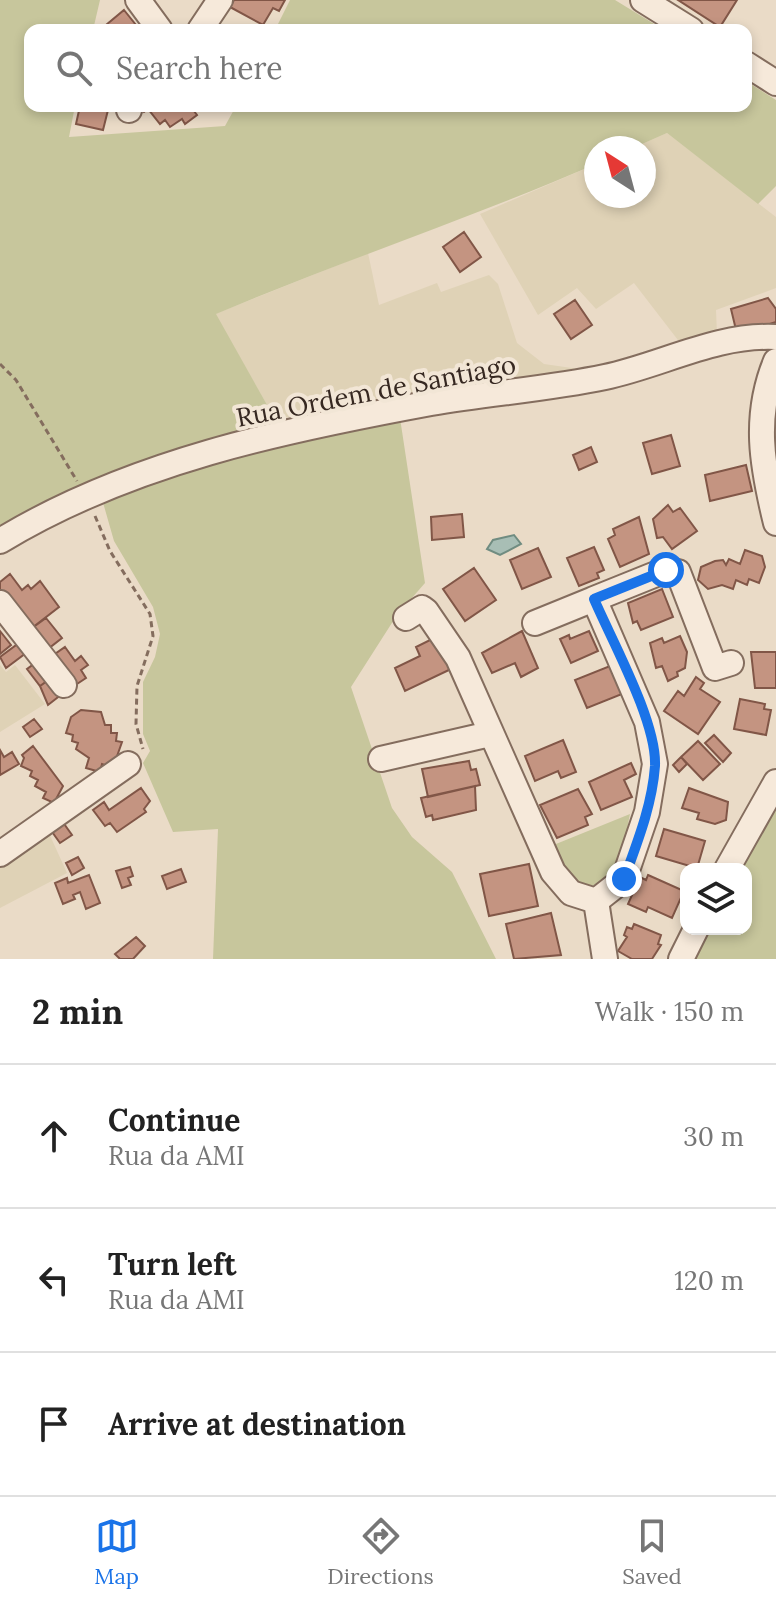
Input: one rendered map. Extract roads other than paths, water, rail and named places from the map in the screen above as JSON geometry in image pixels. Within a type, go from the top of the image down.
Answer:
[{"type":"street","points":[[138,0],[156,24]]},
{"type":"street","points":[[204,24],[220,0]]},
{"type":"street","points":[[643,0],[681,24]]},
{"type":"street","points":[[752,68],[776,83]]},
{"type":"street","name":"Rua Ordem de Santiago","points":[[0,541],[85,494],[214,452],[299,430],[431,403],[607,377],[708,346],[776,337]]},
{"type":"street","points":[[776,361],[766,385],[759,431],[765,478],[776,523]]},
{"type":"street","points":[[535,623],[666,570],[678,572],[715,668],[731,663]]},
{"type":"street","points":[[594,599],[647,722],[655,764],[647,812],[624,879],[596,901]]},
{"type":"street","points":[[0,603],[64,685]]},
{"type":"street","points":[[406,618],[422,608],[426,611],[458,658],[553,872],[571,893],[596,901]]},
{"type":"street","points":[[381,759],[490,734]]},
{"type":"street","points":[[0,854],[128,764]]},
{"type":"street","points":[[730,863],[776,782]]},
{"type":"street","points":[[596,901],[605,959]]},
{"type":"street","points":[[681,959],[693,935]]}]
